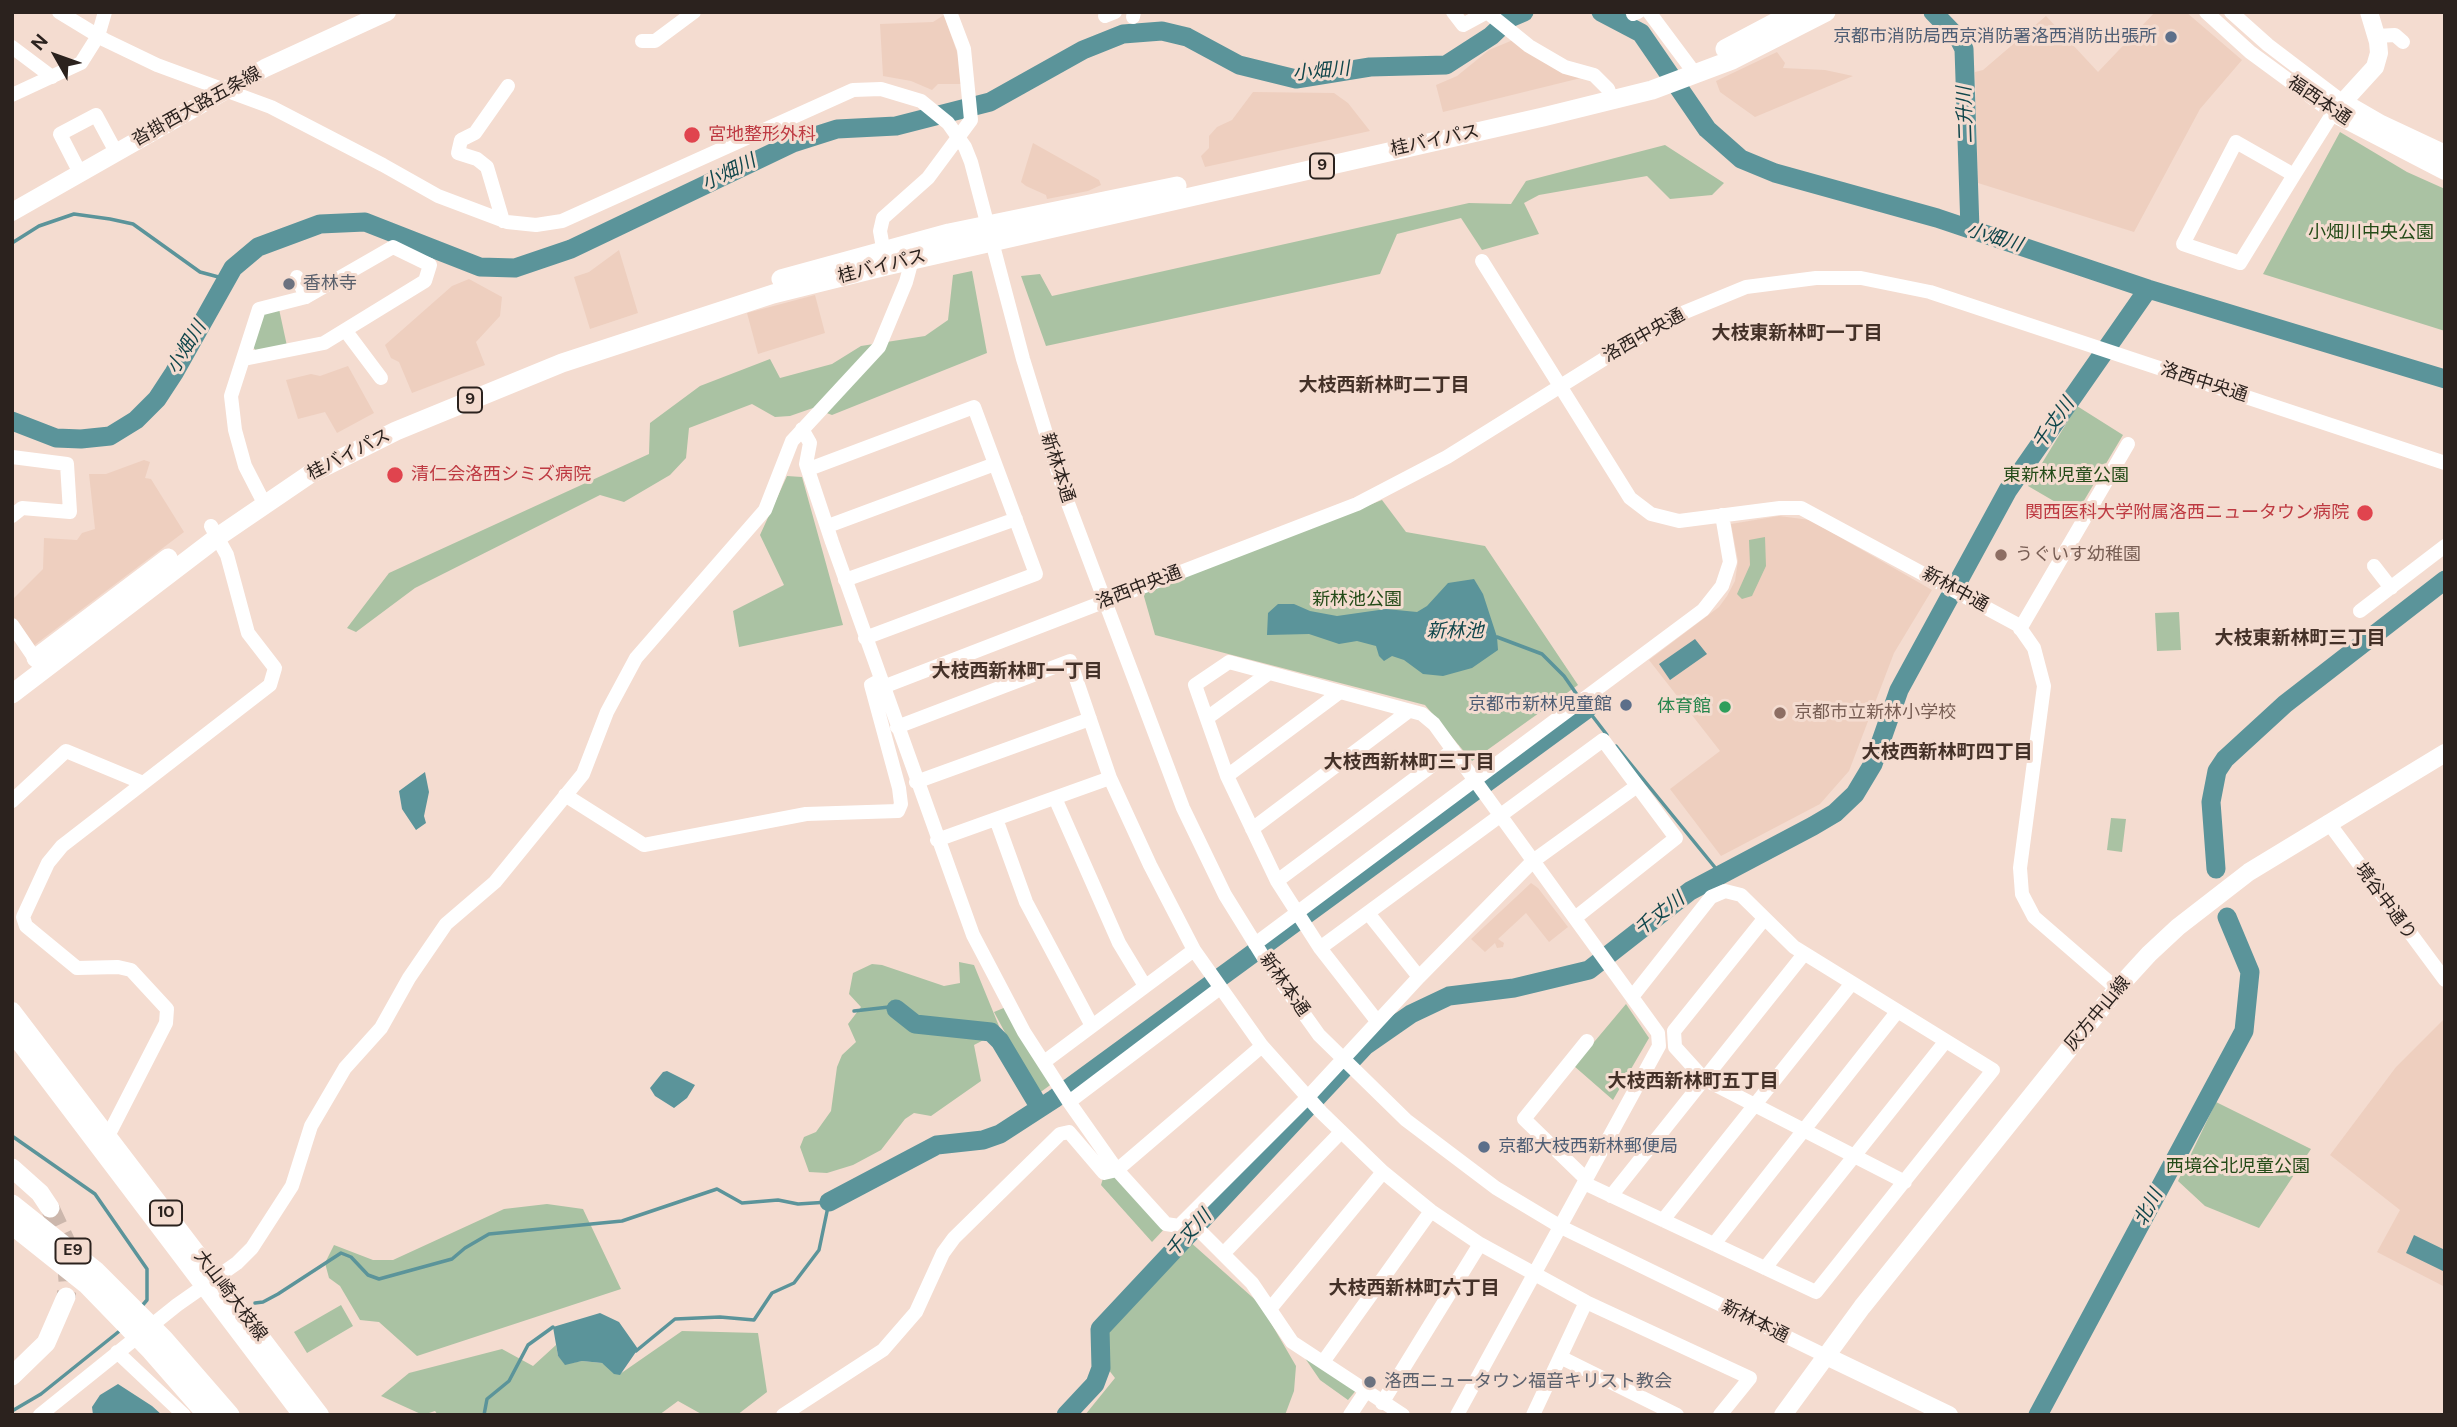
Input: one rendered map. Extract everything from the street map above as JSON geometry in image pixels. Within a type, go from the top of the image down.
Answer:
[{"type":"highway","name":"桂バイパス","points":[[1689,70],[1795,12]]},
{"type":"highway","name":"桂バイパス","points":[[12,694],[39,665],[261,497],[372,442],[562,363],[885,258],[1648,84],[1775,40],[1826,12]]},
{"type":"highway","name":"桂バイパス","points":[[885,258],[912,260],[989,233]]},
{"type":"highway","name":"桂バイパス","points":[[12,678],[39,665]]},
{"type":"highway","points":[[12,1168],[34,1187],[50,1208]]},
{"type":"highway","name":"E9","points":[[12,1204],[68,1247],[122,1309],[230,1415]]},
{"type":"highway","name":"E9","points":[[12,1225],[122,1309]]},
{"type":"highway","points":[[12,1376],[46,1343],[66,1297]]},
{"type":"highway","name":"E9","points":[[157,1345],[207,1415]]},
{"type":"main road","name":"沓掛西大路五条線","points":[[12,212],[227,89],[387,12]]},
{"type":"main road","points":[[2338,107],[2375,67],[2379,53],[2369,12]]},
{"type":"main road","name":"福西本通","points":[[2338,107],[2445,154]]},
{"type":"main road","name":"福西本通","points":[[2338,107],[2445,171]]},
{"type":"main road","name":"灰方中山線","points":[[1783,1415],[1826,1356],[2117,989],[2149,954],[2204,906],[2249,872],[2445,753]]},
{"type":"main road","name":"大山崎大枝線","points":[[12,1011],[302,1415]]},
{"type":"main road","name":"大山崎大枝線","points":[[12,1032],[103,1140]]},
{"type":"main road","name":"大山崎大枝線","points":[[209,1282],[320,1415]]},
{"type":"main road","name":"新林本通","points":[[1826,1356],[1949,1415]]},
{"type":"street","points":[[59,12],[98,36],[157,65],[227,89],[317,130],[438,197],[503,221]]},
{"type":"street","points":[[12,95],[81,63],[98,36],[104,12]]},
{"type":"street","points":[[642,41],[655,41],[694,12]]},
{"type":"street","points":[[885,258],[880,231],[883,218],[928,178],[971,120],[964,50],[950,12]]},
{"type":"street","points":[[1453,12],[1463,25],[1489,13],[1519,38],[1565,67],[1594,75],[1610,94]]},
{"type":"street","points":[[1649,12],[1689,70]]},
{"type":"street","name":"福西本通","points":[[2206,12],[2250,52],[2338,107]]},
{"type":"street","name":"福西本通","points":[[2231,12],[2338,107]]},
{"type":"street","points":[[2376,36],[2395,35],[2403,42]]},
{"type":"street","points":[[12,47],[52,77]]},
{"type":"street","points":[[503,221],[486,167],[477,159],[452,152],[461,140],[474,132],[508,86]]},
{"type":"street","name":"新林本通","points":[[503,221],[536,225],[562,221],[853,90],[881,89],[921,101],[948,122],[965,147],[971,162],[1044,429],[1183,807],[1225,895],[1264,958],[1319,1035],[1406,1120],[1459,1162],[1560,1227],[1826,1356]]},
{"type":"street","points":[[2294,175],[2236,142],[2183,244],[2240,263],[2338,107]]},
{"type":"street","points":[[80,173],[60,134],[96,115],[116,152]]},
{"type":"street","points":[[244,359],[324,343],[425,281],[429,265],[393,247],[306,297],[258,309],[231,396],[245,466],[261,497]]},
{"type":"street","points":[[40,1415],[117,1352],[237,1263],[267,1226],[292,1186],[311,1126],[345,1068],[382,1028],[409,978],[446,924],[495,882],[583,774],[607,712],[636,658],[765,510],[792,441],[879,347],[906,282],[912,260]]},
{"type":"street","name":"新林中通","points":[[1482,261],[1630,498],[1651,514],[1679,521],[1801,508],[1951,587],[2021,629]]},
{"type":"street","points":[[298,277],[306,297]]},
{"type":"street","name":"洛西中央通","points":[[881,684],[1357,504],[1447,457],[1668,318],[1746,286],[1816,278],[1861,278],[1930,292],[2445,463]]},
{"type":"street","points":[[345,330],[381,378]]},
{"type":"street","points":[[809,469],[974,407],[1036,574],[865,638]]},
{"type":"street","points":[[802,429],[810,443],[806,464],[845,580],[973,935],[1024,1032],[1059,1088],[1117,1170],[1166,1224],[1179,1226],[1307,1098],[1377,1021],[1533,861],[1637,786]]},
{"type":"street","points":[[2117,989],[2034,917],[2022,894],[2020,868],[2044,685],[2034,648],[2021,629],[2128,444]]},
{"type":"street","points":[[12,457],[67,464],[70,512],[22,508],[12,516]]},
{"type":"street","points":[[828,526],[995,464]]},
{"type":"street","points":[[1255,944],[1709,603],[1722,586],[1730,562],[1722,515]]},
{"type":"street","points":[[845,580],[1016,519]]},
{"type":"street","points":[[103,1140],[166,1023],[167,1009],[131,970],[118,967],[77,968],[26,926],[23,917],[48,863],[62,846],[270,685],[275,668],[248,633],[215,531]]},
{"type":"street","points":[[2360,611],[2445,546]]},
{"type":"street","points":[[2374,566],[2391,588]]},
{"type":"street","points":[[12,625],[39,665]]},
{"type":"street","points":[[897,727],[1070,661],[1111,778],[1194,950],[1262,1046],[1321,1112],[1383,1172],[1431,1211],[1480,1244],[1586,1302],[1750,1378],[1720,1415]]},
{"type":"street","points":[[1377,1021],[1320,948],[1277,881],[1227,776],[1195,685],[1228,662],[1422,714],[1434,724],[1658,1033],[1659,1046],[1457,1415]]},
{"type":"street","points":[[1207,718],[1269,673]]},
{"type":"street","points":[[565,795],[643,845],[806,814],[898,811],[901,804],[899,788],[871,685],[881,684]]},
{"type":"street","points":[[1227,776],[1340,692]]},
{"type":"street","points":[[1252,830],[1409,711]]},
{"type":"street","points":[[916,782],[1090,719]]},
{"type":"street","points":[[1320,948],[1603,740],[1676,838],[1575,918]]},
{"type":"street","points":[[1277,881],[1453,750]]},
{"type":"street","points":[[12,801],[66,751],[143,783]]},
{"type":"street","points":[[937,840],[1111,778]]},
{"type":"street","points":[[1055,798],[1119,943],[1145,986]]},
{"type":"street","points":[[996,819],[1026,902],[1092,1026]]},
{"type":"street","name":"境谷中通り","points":[[2328,822],[2445,980]]},
{"type":"street","points":[[1587,1041],[1524,1119],[1585,1181],[1611,1196],[1816,1292],[1993,1070],[1804,954],[1741,895],[1725,891],[1711,897],[1632,997]]},
{"type":"street","points":[[1368,913],[1419,977]]},
{"type":"street","points":[[1764,919],[1674,1031],[1675,1047],[1704,1079],[1905,1182]]},
{"type":"street","points":[[1044,1062],[1194,950]]},
{"type":"street","points":[[1611,1196],[1804,954]]},
{"type":"street","points":[[1663,1220],[1852,983]]},
{"type":"street","points":[[1069,1102],[1220,988]]},
{"type":"street","points":[[1714,1244],[1897,1012]]},
{"type":"street","points":[[1765,1268],[1945,1042]]},
{"type":"street","points":[[783,1415],[883,1350],[916,1312],[943,1254],[954,1238],[1060,1135],[1069,1132],[1104,1173],[1117,1170],[1262,1046]]},
{"type":"street","points":[[1223,1254],[1342,1132]]},
{"type":"street","points":[[1270,1309],[1383,1172]]},
{"type":"street","points":[[1323,1362],[1431,1211]]},
{"type":"street","points":[[1187,1218],[1252,1283],[1292,1342],[1403,1415]]},
{"type":"street","points":[[1382,1403],[1480,1244]]},
{"type":"street","points":[[1534,1415],[1586,1302]]},
{"type":"street","points":[[117,1352],[184,1415]]},
{"type":"street","points":[[1560,1357],[1677,1415]]},
{"type":"street","points":[[1350,1415],[1366,1391]]},
{"type":"shaded area","points":[[2155,12],[2186,12],[2242,60],[2200,109],[2134,232],[1978,183],[1975,72],[1983,70],[2046,16],[2098,72]]},
{"type":"shaded area","points":[[944,15],[959,58],[961,84],[938,84],[932,90],[911,81],[883,76],[880,24],[933,22]]},
{"type":"shaded area","points":[[1513,40],[1589,76],[1443,112],[1436,85],[1457,76],[1489,50]]},
{"type":"shaded area","points":[[1777,52],[1785,63],[1783,68],[1825,70],[1853,76],[1755,117],[1720,92],[1716,81]]},
{"type":"shaded area","points":[[1253,92],[1334,93],[1348,103],[1370,131],[1205,167],[1201,156],[1209,148],[1209,136],[1217,127],[1232,120]]},
{"type":"shaded area","points":[[1033,143],[1099,180],[1101,185],[1088,191],[1047,199],[1046,195],[1021,182]]},
{"type":"shaded area","points":[[619,250],[638,313],[590,329],[574,277],[589,272]]},
{"type":"shaded area","points":[[469,279],[502,297],[500,316],[476,342],[485,365],[412,393],[399,362],[391,358],[385,345],[452,286]]},
{"type":"shaded area","points":[[815,295],[825,333],[758,354],[747,313]]},
{"type":"shaded area","points":[[348,366],[374,413],[337,433],[325,412],[298,419],[286,380],[311,374],[320,376]]},
{"type":"shaded area","points":[[144,460],[150,462],[145,478],[151,479],[184,532],[32,647],[12,618],[12,600],[43,569],[44,538],[77,540],[82,533],[95,529],[89,474],[106,474]]},
{"type":"shaded area","name":"京都市立新林小学校","points":[[1779,516],[1810,520],[1932,590],[1894,653],[1849,771],[1820,804],[1721,856],[1670,789],[1720,751],[1649,660],[1719,607],[1727,596],[1735,581],[1738,561],[1731,524]]},
{"type":"shaded area","points":[[1531,883],[1538,888],[1568,927],[1549,942],[1526,913],[1498,939],[1504,943],[1503,947],[1497,948],[1495,943],[1485,952],[1471,939]]},
{"type":"shaded area","points":[[2445,1018],[2445,1287],[2377,1252],[2400,1210],[2330,1155],[2396,1067]]},
{"type":"green space","name":"小畑川中央公園","points":[[2340,132],[2407,172],[2445,189],[2445,331],[2263,274]]},
{"type":"green space","points":[[1665,145],[1724,183],[1712,195],[1670,199],[1647,176],[1539,195],[1524,203],[1539,234],[1482,250],[1461,218],[1397,234],[1380,274],[1046,346],[1021,276],[1040,274],[1052,296],[1469,203],[1511,204],[1526,181]]},
{"type":"green space","points":[[972,271],[987,353],[832,415],[813,408],[790,416],[775,417],[752,404],[689,428],[686,458],[670,475],[624,502],[600,495],[415,588],[356,632],[347,628],[389,573],[649,454],[650,423],[700,386],[770,359],[780,378],[832,364],[861,346],[925,336],[948,320],[953,275]]},
{"type":"green space","points":[[279,309],[287,346],[258,353],[252,346],[259,320],[266,312]]},
{"type":"green space","name":"東新林児童公園","points":[[2077,406],[2123,435],[2076,514],[2028,486]]},
{"type":"green space","points":[[787,476],[802,477],[843,625],[739,647],[733,611],[784,585],[760,535]]},
{"type":"green space","name":"新林池公園","points":[[1382,500],[1406,532],[1485,546],[1578,685],[1472,761],[1425,705],[1155,635],[1143,593]]},
{"type":"green space","points":[[1765,537],[1766,566],[1752,596],[1742,599],[1737,594],[1750,565],[1749,540]]},
{"type":"green space","points":[[2179,612],[2181,650],[2157,651],[2155,613]]},
{"type":"green space","points":[[2111,818],[2126,819],[2122,852],[2107,850]]},
{"type":"green space","points":[[959,962],[974,965],[1001,1031],[974,1045],[981,1081],[931,1116],[914,1113],[905,1119],[881,1150],[853,1165],[827,1173],[809,1172],[800,1147],[804,1137],[816,1132],[831,1111],[837,1067],[842,1055],[856,1042],[848,1024],[861,1007],[849,994],[853,973],[872,964],[882,965],[944,986],[960,983]]},
{"type":"green space","points":[[1626,1004],[1649,1038],[1613,1100],[1574,1066]]},
{"type":"green space","points":[[1006,1007],[1053,1083],[1038,1094],[994,1012]]},
{"type":"green space","name":"西境谷北児童公園","points":[[2216,1102],[2311,1149],[2259,1228],[2205,1206],[2178,1181]]},
{"type":"green space","points":[[1116,1172],[1167,1226],[1152,1242],[1101,1185],[1104,1175]]},
{"type":"green space","points":[[547,1204],[583,1209],[621,1289],[417,1356],[379,1322],[360,1320],[340,1286],[329,1278],[325,1263],[334,1245],[373,1260],[393,1260],[504,1209]]},
{"type":"green space","points":[[1189,1241],[1260,1304],[1296,1366],[1294,1391],[1285,1415],[1085,1415],[1115,1378],[1108,1369],[1107,1329]]},
{"type":"green space","points":[[341,1305],[353,1326],[307,1353],[294,1332]]},
{"type":"green space","points":[[682,1331],[758,1333],[767,1392],[737,1415],[703,1415],[678,1401],[659,1415],[438,1415],[435,1411],[423,1415],[381,1396],[409,1373],[502,1349],[533,1366],[556,1345],[558,1356],[565,1364],[582,1361],[602,1363],[620,1374]]},
{"type":"green space","points":[[1296,1345],[1358,1388],[1348,1400],[1320,1380]]},
{"type":"water","name":"新林池","points":[[1474,579],[1483,594],[1497,637],[1498,650],[1472,668],[1443,676],[1423,674],[1404,660],[1392,656],[1384,661],[1376,646],[1357,641],[1339,644],[1309,634],[1267,635],[1268,613],[1278,604],[1294,604],[1310,611],[1337,616],[1386,609],[1417,612],[1427,606],[1448,583]]},
{"type":"water","points":[[1695,639],[1707,654],[1670,680],[1659,664]]},
{"type":"water","points":[[425,772],[429,792],[424,816],[426,823],[416,830],[402,809],[399,791]]},
{"type":"water","points":[[667,1071],[695,1085],[687,1098],[674,1108],[655,1096],[650,1088],[663,1072]]},
{"type":"water","points":[[2414,1235],[2445,1250],[2443,1271],[2406,1253]]},
{"type":"water","points":[[600,1313],[619,1322],[638,1349],[620,1375],[614,1374],[602,1363],[582,1361],[565,1365],[558,1356],[553,1327]]},
{"type":"water","points":[[118,1384],[162,1415],[93,1415],[92,1407],[100,1395]]},
{"type":"waterway","name":"小畑川","points":[[12,421],[56,438],[81,439],[110,436],[136,420],[157,399],[174,373],[233,268],[258,247],[320,224],[365,222],[480,267],[515,268],[571,249],[793,143],[837,129],[896,126],[990,102],[1083,50],[1123,34],[1162,31],[1187,37],[1239,65],[1296,79],[1370,67],[1446,65],[1491,36],[1510,18],[1524,12]]},
{"type":"waterway","name":"小畑川","points":[[1601,12],[1641,33],[1707,129],[1741,159],[1775,173],[1937,218],[2148,289],[2445,379]]},
{"type":"waterway","name":"二升川","points":[[1933,12],[1959,39],[1964,49],[1970,229]]},
{"type":"waterway","points":[[12,243],[39,226],[74,214],[110,219],[133,224],[200,272],[226,279]]},
{"type":"waterway","name":"千丈川","points":[[1066,1415],[1095,1384],[1101,1368],[1100,1329],[1365,1046],[1411,1014],[1449,996],[1514,988],[1589,970],[1690,891],[1813,826],[1835,813],[1855,794],[1873,764],[1899,690],[2008,490],[2148,289]]},
{"type":"waterway","name":"北川","points":[[2216,869],[2211,802],[2217,771],[2225,759],[2285,704],[2445,580]]},
{"type":"waterway","points":[[1497,637],[1542,654],[1564,676],[1580,699]]},
{"type":"waterway","points":[[1584,705],[1607,735]]},
{"type":"waterway","points":[[829,1202],[937,1145],[983,1140],[1000,1134],[1054,1099],[1587,709]]},
{"type":"waterway","points":[[1616,746],[1722,876]]},
{"type":"waterway","name":"北川","points":[[2038,1415],[2244,1031],[2250,972],[2227,917]]},
{"type":"waterway","points":[[854,1011],[889,1007],[896,1009]]},
{"type":"waterway","points":[[896,1009],[915,1024],[991,1032],[1000,1041],[1040,1108]]},
{"type":"waterway","points":[[12,1136],[95,1194],[147,1269],[147,1300],[141,1307]]},
{"type":"waterway","points":[[255,1303],[278,1294],[341,1253],[351,1257],[368,1275],[379,1279],[452,1259],[489,1234],[622,1221],[717,1189],[742,1203],[778,1200],[798,1204],[829,1202],[819,1250],[794,1283],[772,1293],[754,1320],[720,1317],[675,1319],[636,1351]]},
{"type":"waterway","points":[[484,1415],[487,1399],[509,1381],[528,1345],[553,1327]]},
{"type":"waterway","points":[[12,1411],[41,1394],[122,1329]]},
{"type":"tunnel","points":[[50,1208],[65,1240],[68,1281],[66,1297]]},
{"type":"place","name":"京都市消防局西京消防署洛西消防出張所","points":[[2171,37]]},
{"type":"place","name":"宮地整形外科","points":[[692,135]]},
{"type":"place","name":"香林寺","points":[[289,284]]},
{"type":"place","name":"清仁会洛西シミズ病院","points":[[395,475]]},
{"type":"place","name":"関西医科大学附属洛西ニュータウン病院","points":[[2365,513]]},
{"type":"place","name":"うぐいす幼稚園","points":[[2001,555]]},
{"type":"place","name":"京都市新林児童館","points":[[1626,705]]},
{"type":"place","name":"体育館","points":[[1725,707]]},
{"type":"place","name":"京都市立新林小学校","points":[[1780,713]]},
{"type":"place","name":"京都大枝西新林郵便局","points":[[1484,1147]]},
{"type":"place","name":"洛西ニュータウン福音キリスト教会","points":[[1370,1382]]},
{"type":"district","name":"大枝東新林町一丁目","points":[[1797,334]]},
{"type":"district","name":"大枝西新林町二丁目","points":[[1384,386]]},
{"type":"district","name":"大枝東新林町三丁目","points":[[2300,639]]},
{"type":"district","name":"大枝西新林町一丁目","points":[[1017,672]]},
{"type":"district","name":"大枝西新林町四丁目","points":[[1947,753]]},
{"type":"district","name":"大枝西新林町三丁目","points":[[1409,763]]},
{"type":"district","name":"大枝西新林町五丁目","points":[[1693,1082]]},
{"type":"district","name":"大枝西新林町六丁目","points":[[1414,1289]]}]
